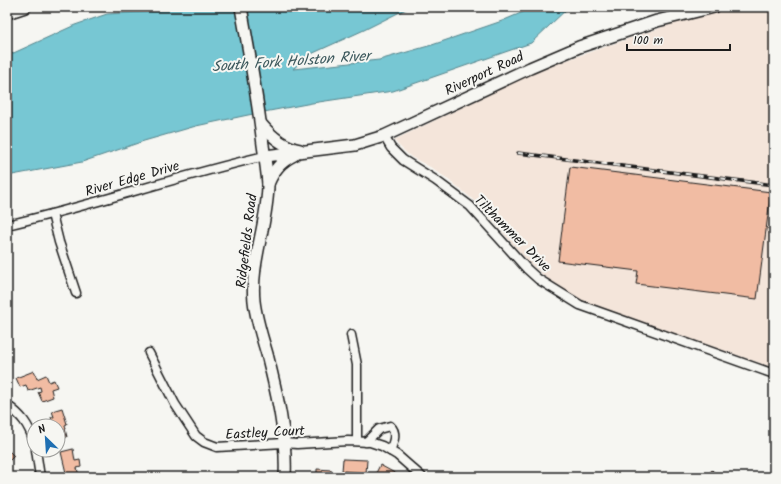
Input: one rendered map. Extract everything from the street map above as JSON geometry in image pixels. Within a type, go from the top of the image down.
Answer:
[{"type":"main road","points":[[7,13],[25,7]]},
{"type":"main road","name":"Ridgefields Road","points":[[241,7],[261,124],[268,184],[255,275],[254,297],[258,322],[278,398],[284,443],[285,477]]},
{"type":"main road","name":"Riverport Road","points":[[264,156],[308,152],[355,145],[384,136],[530,68],[579,47],[657,20],[714,7]]},
{"type":"main road","points":[[261,124],[277,141],[287,147],[308,152]]},
{"type":"main road","points":[[268,184],[273,172],[284,160],[294,155],[308,152]]},
{"type":"street","name":"Tilthammer Drive","points":[[384,136],[391,148],[403,160],[435,180],[470,206],[527,269],[538,279],[580,306],[774,374]]},
{"type":"street","name":"River Edge Drive","points":[[7,225],[264,156]]},
{"type":"street","points":[[52,214],[59,242],[76,293]]},
{"type":"street","points":[[352,336],[357,365],[357,441]]},
{"type":"street","name":"Eastley Court","points":[[149,353],[174,404],[196,436],[204,442],[217,447],[284,443],[366,442],[382,446],[407,463],[422,477]]},
{"type":"street","points":[[7,405],[23,418],[26,423]]},
{"type":"street","points":[[366,442],[378,428],[390,426],[393,429],[395,436],[390,451]]},
{"type":"street","points":[[37,458],[40,477]]},
{"type":"shaded area","points":[[739,8],[774,10],[774,368],[589,304],[568,293],[529,263],[478,204],[434,169],[411,157],[394,140],[529,75],[561,62],[695,16],[723,9]]},
{"type":"water","name":"South Fork Holston River","points":[[175,7],[410,7],[309,55],[293,69],[379,60],[432,45],[502,21],[535,7],[569,7],[531,43],[393,91],[312,103],[196,126],[144,141],[82,162],[7,176],[7,56],[75,25],[107,14],[156,11]]},
{"type":"building","points":[[570,167],[771,192],[757,299],[636,284],[638,271],[558,261]]},
{"type":"building","points":[[34,371],[37,379],[46,375],[49,382],[54,380],[57,387],[51,389],[53,397],[42,401],[38,392],[41,391],[40,387],[28,391],[26,385],[20,387],[16,378]]},
{"type":"building","points":[[62,408],[65,418],[51,418],[54,417],[52,411]]},
{"type":"building","points":[[73,449],[75,461],[80,460],[81,467],[77,468],[79,476],[67,477],[62,458],[66,458],[66,451]]},
{"type":"building","points":[[9,451],[14,456],[7,463],[7,453]]},
{"type":"building","points":[[343,459],[367,460],[366,473],[342,471]]},
{"type":"building","points":[[380,465],[402,477],[374,477]]},
{"type":"building","points":[[317,469],[331,470],[331,477],[317,477]]},
{"type":"building","points":[[712,470],[719,477],[705,477]]},
{"type":"railway","points":[[518,153],[774,185]]}]
